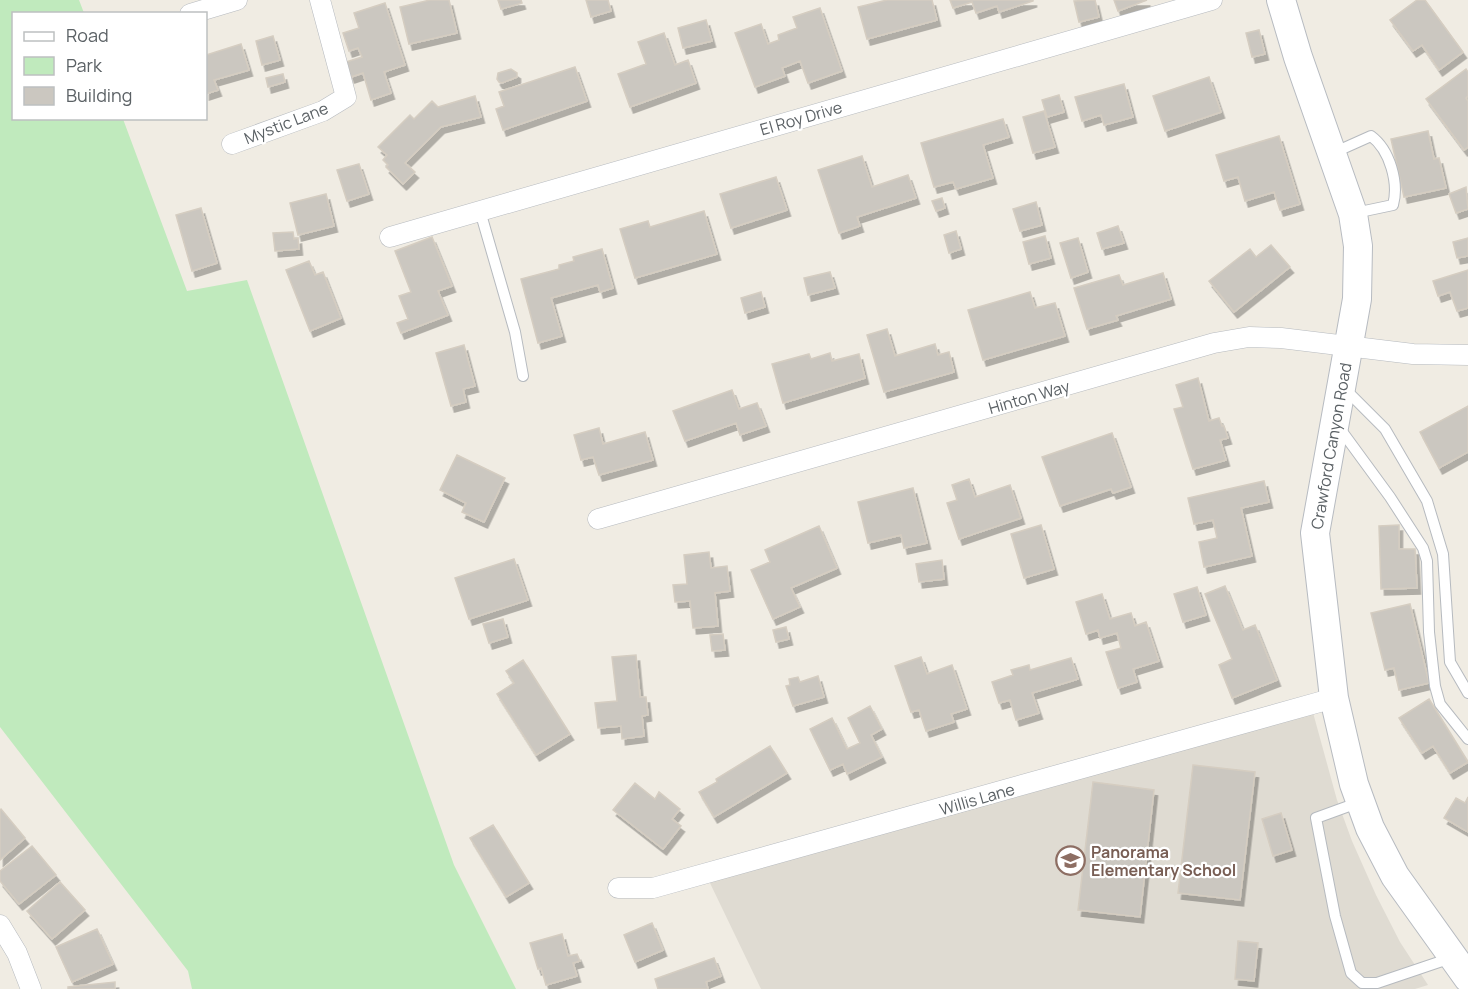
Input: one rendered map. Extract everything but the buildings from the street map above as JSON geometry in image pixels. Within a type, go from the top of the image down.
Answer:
[{"type":"main road","name":"Crawford Canyon Road","points":[[1281,0],[1298,57],[1353,214],[1358,246],[1357,298],[1315,533],[1334,698],[1354,784],[1370,828],[1395,876],[1461,968]]},
{"type":"street","points":[[197,12],[237,0]]},
{"type":"street","name":"Mystic Lane","points":[[232,144],[323,111],[346,97],[320,0]]},
{"type":"street","name":"El Roy Drive","points":[[390,237],[1212,0]]},
{"type":"street","name":"Hinton Way","points":[[598,519],[1214,343],[1249,337],[1349,345],[1413,354],[1468,355]]},
{"type":"street","name":"Willis Lane","points":[[618,888],[653,888],[1334,698]]},
{"type":"street","points":[[0,925],[17,953],[31,989]]},
{"type":"lane","points":[[1333,154],[1371,136],[1381,143],[1391,168],[1396,194],[1393,205],[1353,214]]},
{"type":"lane","points":[[480,211],[515,332],[523,376]]},
{"type":"lane","points":[[1342,386],[1385,429],[1427,501],[1443,554],[1450,662],[1468,693]]},
{"type":"lane","points":[[1335,422],[1390,497],[1423,548],[1427,561],[1429,632],[1435,686],[1440,704],[1468,739]]},
{"type":"lane","points":[[1360,801],[1316,818],[1335,916],[1351,973],[1359,986],[1461,968]]},
{"type":"shaded area","name":"Panorama Elementary School","points":[[1312,709],[1337,800],[1352,841],[1400,942],[1428,985],[1415,989],[761,989],[709,881]]},
{"type":"green space","points":[[0,0],[79,0],[84,12],[12,12],[12,120],[123,120],[187,291],[247,280],[454,865],[516,989],[192,989],[188,971],[0,727]]},
{"type":"place","name":"Panorama Elementary School","points":[[1070,861]]}]
